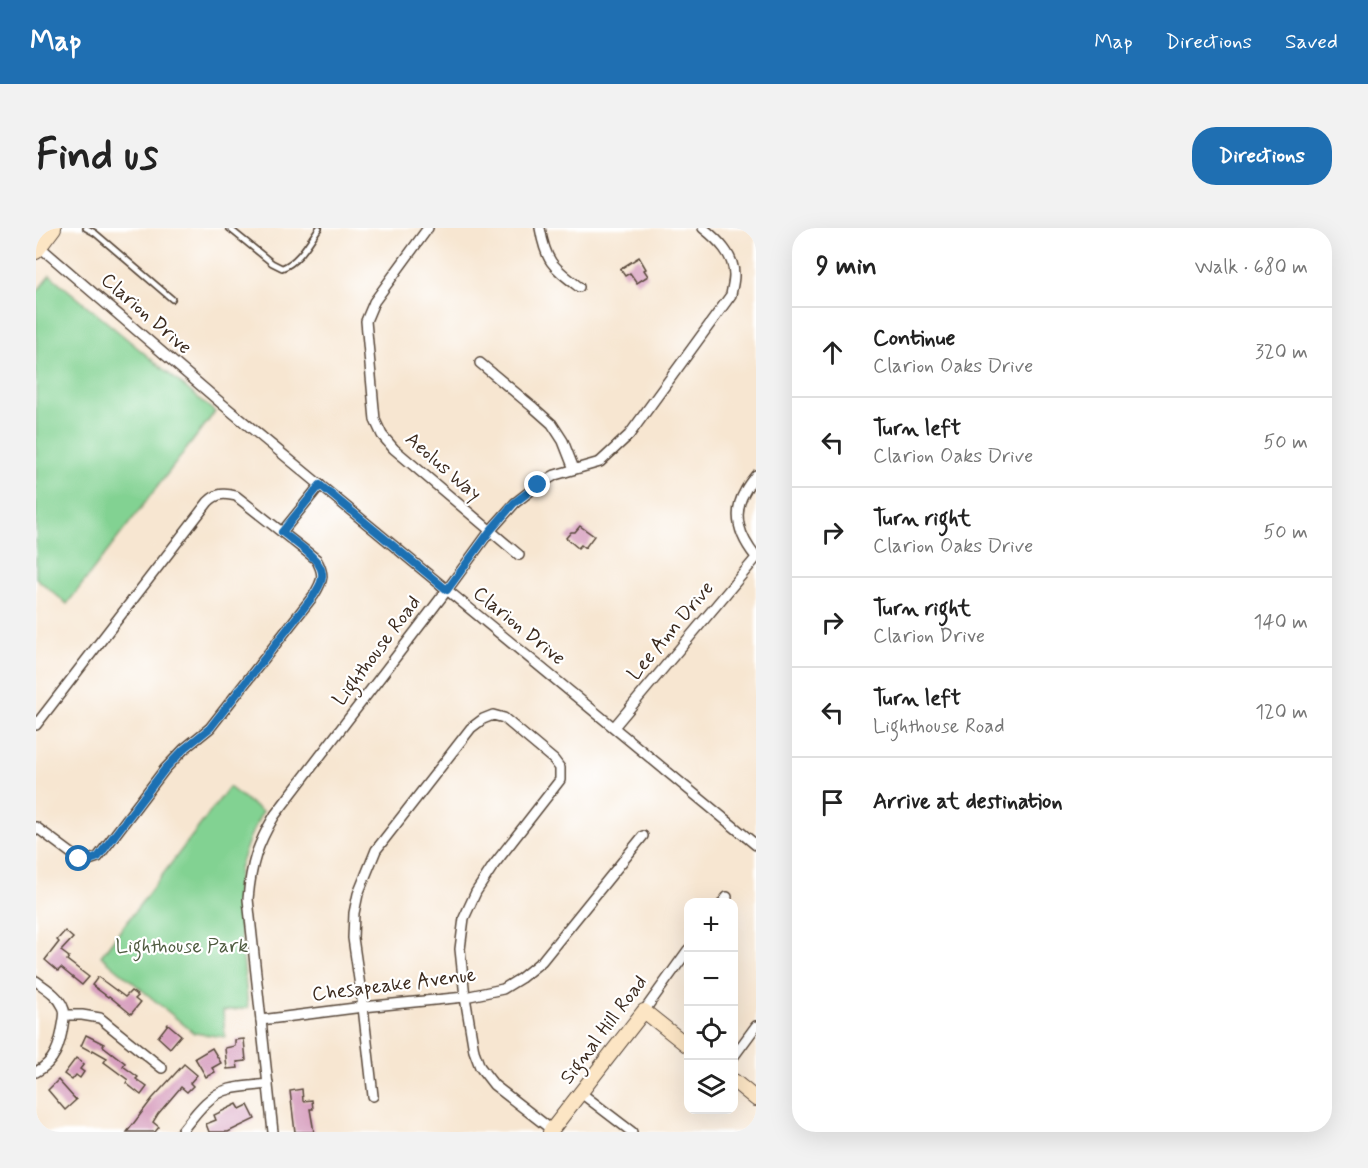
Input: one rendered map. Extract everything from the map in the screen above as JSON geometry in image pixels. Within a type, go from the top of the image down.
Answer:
[{"type":"street","points":[[37,248],[54,228]]},
{"type":"street","name":"Aeolus Way","points":[[428,228],[374,302],[366,321],[375,420],[382,435],[394,448],[519,555]]},
{"type":"street","points":[[540,228],[545,252],[554,267],[579,287]]},
{"type":"street","name":"Lighthouse Road","points":[[273,1132],[248,899],[250,874],[264,834],[275,815],[490,531],[514,503],[555,475],[600,462],[629,435],[731,295],[734,275],[731,259],[716,239],[704,228]]},
{"type":"street","name":"Clarion Drive","points":[[37,248],[756,845]]},
{"type":"street","points":[[480,363],[552,424],[563,441],[574,469]]},
{"type":"street","name":"Lee Ann Drive","points":[[614,727],[756,558],[747,547],[738,526],[739,507],[744,491],[756,475]]},
{"type":"street","points":[[282,532],[320,485]]},
{"type":"street","points":[[36,725],[214,496],[225,493],[236,496],[316,559],[322,572],[321,583],[314,595],[210,728],[184,749],[165,769],[98,857],[88,861],[79,859],[36,827]]},
{"type":"street","points":[[373,1096],[353,938],[354,913],[358,894],[376,850],[471,728],[483,719],[493,716],[504,718],[554,760],[560,768],[560,780],[493,866],[476,892],[464,918],[460,949],[465,997],[474,1051],[480,1067],[494,1085],[551,1131]]},
{"type":"street","name":"Chesapeake Avenue","points":[[261,1020],[465,997],[503,989],[542,961],[643,836]]},
{"type":"street","name":"Signal Hill Road","points":[[551,1131],[687,952]]},
{"type":"street","points":[[36,981],[55,996],[63,1007],[64,1015],[60,1043],[53,1057],[36,1072]]},
{"type":"street","points":[[644,1011],[684,1043]]},
{"type":"street","points":[[64,1015],[100,1018],[162,1068]]},
{"type":"street","points":[[738,1051],[756,1026]]},
{"type":"street","points":[[181,1132],[211,1098],[228,1089],[268,1084]]},
{"type":"street","points":[[738,1084],[756,1099]]},
{"type":"street","points":[[581,1093],[632,1132]]},
{"type":"lane","points":[[86,228],[95,233],[172,298]]},
{"type":"lane","points":[[229,228],[272,263],[282,268],[289,266],[301,254],[316,229]]},
{"type":"green space","points":[[50,275],[215,412],[67,604],[36,578],[36,293]]},
{"type":"green space","name":"Lighthouse Park","points":[[229,787],[262,812],[239,868],[237,897],[248,1008],[223,1011],[225,1037],[194,1033],[101,956]]},
{"type":"building","points":[[639,257],[648,276],[637,283],[630,273],[625,276],[620,269]]},
{"type":"building","points":[[580,526],[594,536],[585,548],[581,545],[578,548],[566,538]]},
{"type":"building","points":[[65,931],[73,938],[61,951],[69,957],[67,960],[89,977],[82,985],[61,968],[58,971],[45,960]]},
{"type":"building","points":[[98,977],[125,997],[131,991],[138,996],[135,999],[140,1003],[131,1014],[92,985]]},
{"type":"building","points":[[168,1024],[181,1035],[170,1048],[158,1037]]},
{"type":"building","points":[[86,1035],[104,1044],[103,1046],[125,1063],[123,1066],[138,1077],[136,1079],[147,1087],[141,1095],[126,1083],[128,1080],[104,1062],[107,1058],[81,1046]]},
{"type":"building","points":[[244,1039],[246,1061],[237,1062],[238,1068],[227,1069],[225,1048],[235,1046],[235,1040]]},
{"type":"building","points":[[212,1048],[221,1063],[212,1068],[215,1072],[206,1077],[195,1058]]},
{"type":"building","points":[[76,1058],[84,1064],[80,1069],[84,1072],[80,1078],[76,1075],[72,1080],[64,1074]]},
{"type":"building","points":[[184,1064],[197,1075],[190,1083],[193,1086],[187,1092],[181,1087],[158,1114],[153,1122],[159,1127],[155,1132],[127,1132],[152,1099]]},
{"type":"building","points":[[58,1080],[76,1100],[65,1110],[48,1090]]},
{"type":"building","points":[[302,1089],[303,1101],[312,1100],[313,1109],[310,1109],[314,1132],[295,1132],[290,1091]]},
{"type":"building","points":[[237,1104],[240,1109],[248,1105],[255,1119],[228,1132],[209,1132],[206,1124],[216,1120],[214,1115]]},
{"type":"route","points":[[79,859],[88,861],[98,857],[165,769],[184,749],[210,728],[314,595],[321,583],[322,572],[316,559],[282,532],[320,485],[447,590],[490,531],[514,503],[538,485]]}]
